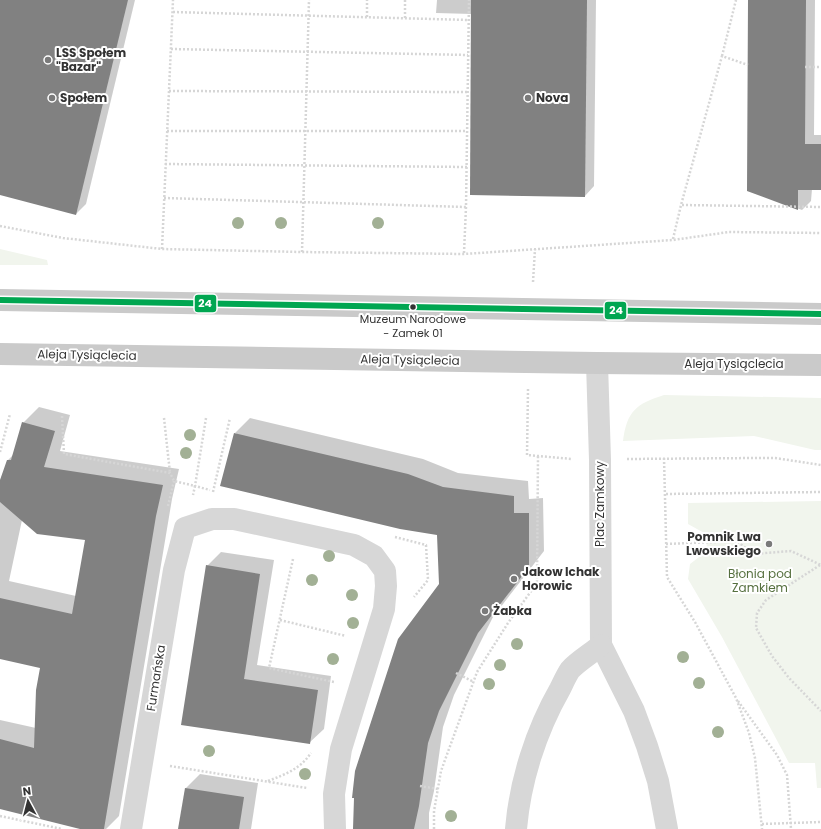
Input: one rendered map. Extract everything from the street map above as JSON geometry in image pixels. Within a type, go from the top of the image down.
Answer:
[{"type":"main road","points":[[0,300],[821,314]]},
{"type":"main road","name":"Aleja Tysiąclecia","points":[[0,354],[821,365]]},
{"type":"street","name":"Plac Zamkowy","points":[[597,363],[600,460],[601,645],[634,711],[647,746],[658,781],[667,829]]},
{"type":"street","points":[[185,528],[212,519],[234,519],[354,545],[374,556],[385,570],[386,586],[384,609],[341,749],[334,794],[335,829]]},
{"type":"street","name":"Furmańska","points":[[131,829],[174,570],[185,528]]},
{"type":"street","points":[[516,829],[518,808],[526,774],[536,741],[552,702],[570,670],[601,645]]},
{"type":"path","points":[[162,249],[173,0]]},
{"type":"path","points":[[302,252],[309,0]]},
{"type":"path","points":[[367,0],[367,17]]},
{"type":"path","points":[[405,0],[405,18]]},
{"type":"path","points":[[464,254],[467,167],[469,0]]},
{"type":"path","points":[[673,240],[736,0]]},
{"type":"path","points":[[173,12],[469,20]]},
{"type":"path","points":[[171,49],[468,55]]},
{"type":"path","points":[[722,56],[748,65]]},
{"type":"path","points":[[805,67],[821,67]]},
{"type":"path","points":[[169,92],[468,92]]},
{"type":"path","points":[[167,131],[467,131]]},
{"type":"path","points":[[165,164],[467,167]]},
{"type":"path","points":[[164,198],[466,207]]},
{"type":"path","points":[[681,205],[821,206]]},
{"type":"path","points":[[0,226],[63,238],[162,249],[464,254],[673,240],[729,232],[821,233]]},
{"type":"path","points":[[534,276],[535,249]]},
{"type":"path","points":[[527,407],[527,455],[578,460]]},
{"type":"path","points":[[0,452],[10,414]]},
{"type":"path","points":[[62,416],[64,454],[170,473]]},
{"type":"path","points":[[164,418],[170,473],[174,481],[220,492]]},
{"type":"path","points":[[185,528],[195,486],[206,418]]},
{"type":"path","points":[[434,829],[434,810],[441,770],[477,672],[508,623],[537,583],[538,455]]},
{"type":"path","points":[[664,458],[667,577],[695,622],[736,698],[749,733],[755,758],[762,829]]},
{"type":"path","points":[[621,459],[762,458],[821,465]]},
{"type":"path","points":[[666,494],[821,492]]},
{"type":"path","points":[[388,535],[426,545],[428,580],[411,602]]},
{"type":"path","points":[[666,544],[737,541],[753,554],[791,551],[821,565]]},
{"type":"path","points":[[294,555],[269,668],[336,682]]},
{"type":"path","points":[[821,565],[766,600],[757,613],[756,628],[772,656],[788,678],[821,711]]},
{"type":"path","points":[[280,620],[349,636]]},
{"type":"path","points":[[456,673],[474,682]]},
{"type":"path","points":[[736,698],[778,755],[787,775],[791,829]]},
{"type":"path","points":[[268,782],[294,771],[308,758],[312,752]]},
{"type":"path","points":[[165,765],[309,788]]},
{"type":"path","points":[[420,786],[438,789]]},
{"type":"path","points":[[0,816],[62,829]]},
{"type":"path","points":[[762,824],[821,822]]},
{"type":"green space","points":[[0,249],[47,260],[48,265],[0,265]]},
{"type":"green space","points":[[664,395],[821,398],[821,450],[815,450],[754,436],[623,441],[627,422],[634,410],[654,398]]},
{"type":"green space","name":"Błonia pod Zamkiem","points":[[821,501],[821,788],[817,788],[815,763],[789,763],[722,637],[688,579],[690,564],[707,551],[706,534],[688,524],[688,503]]},
{"type":"building","name":"Społem","points":[[0,0],[128,0],[76,215],[0,195]]},
{"type":"building","name":"Nova","points":[[471,0],[587,0],[585,197],[470,195]]},
{"type":"building","points":[[748,0],[806,0],[805,144],[821,144],[821,190],[798,190],[798,210],[747,191]]},
{"type":"building","points":[[22,422],[55,431],[44,467],[163,485],[156,516],[104,829],[80,829],[0,809],[0,739],[34,748],[36,690],[40,668],[0,659],[0,598],[72,614],[85,540],[37,534],[0,502],[0,480],[7,460],[11,460]]},
{"type":"building","points":[[234,433],[408,474],[443,487],[514,496],[514,513],[529,513],[529,567],[478,633],[439,711],[428,743],[419,806],[414,829],[353,829],[354,798],[352,798],[355,771],[398,639],[439,584],[437,535],[400,529],[220,486]]},
{"type":"building","points":[[206,565],[260,574],[244,679],[318,690],[310,744],[181,725]]},
{"type":"building","points":[[185,788],[244,797],[239,829],[178,829]]},
{"type":"transit line","name":"24","points":[[0,300],[821,314]]},
{"type":"place","name":"LSS Społem \"Bazar\"","points":[[48,60]]},
{"type":"place","name":"Społem","points":[[52,98]]},
{"type":"place","name":"Nova","points":[[528,98]]},
{"type":"place","name":"Muzeum Narodowe - Zamek 01","points":[[413,307]]},
{"type":"place","name":"Pomnik Lwa Lwowskiego","points":[[769,544]]},
{"type":"place","name":"Jakow Ichak Horowic","points":[[514,579]]},
{"type":"place","name":"Żabka","points":[[485,611]]}]
